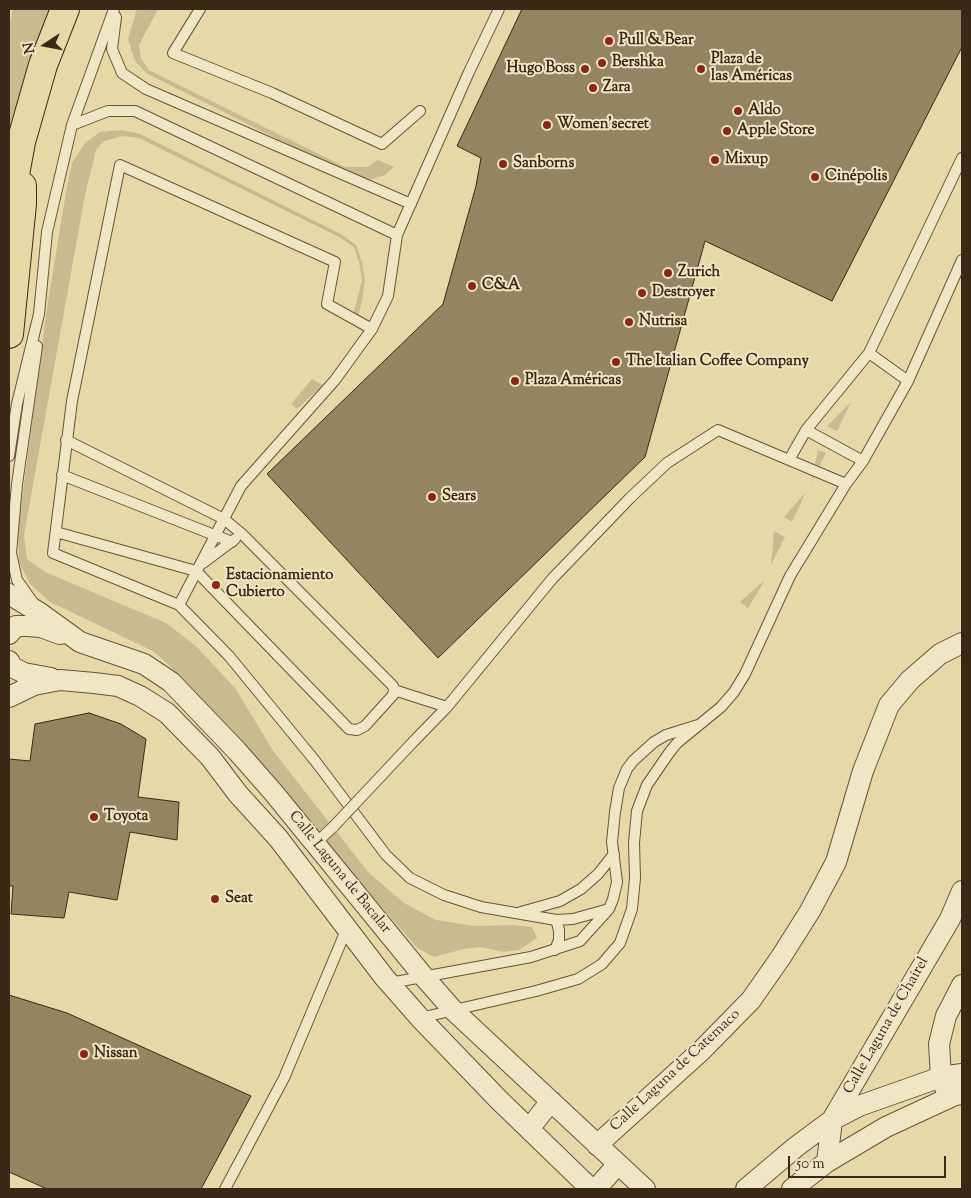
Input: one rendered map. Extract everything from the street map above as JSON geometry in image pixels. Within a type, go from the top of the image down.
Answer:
[{"type":"highway","points":[[9,207],[21,142],[43,66],[65,9]]},
{"type":"highway","points":[[9,334],[22,204],[21,142]]},
{"type":"street","name":"Calle Laguna de Bacalar","points":[[9,594],[40,613],[80,642],[144,664],[171,682],[237,751],[453,1010],[645,1189]]},
{"type":"street","points":[[9,634],[16,626],[41,627],[80,642]]},
{"type":"street","name":"Calle Laguna de Catemaco","points":[[598,1145],[702,1050],[751,1000],[786,950],[810,911],[836,862],[863,771],[888,705],[910,680],[940,654],[962,643]]},
{"type":"street","points":[[9,661],[12,667],[24,673],[60,680]]},
{"type":"street","name":"Calle Laguna de Bacalar","points":[[9,697],[34,685],[60,680],[118,686],[140,696],[167,714],[210,757],[238,794],[278,838],[389,983],[420,1018],[499,1100],[591,1189]]},
{"type":"street","name":"Calle Laguna de Chairel","points":[[827,1162],[832,1120],[950,919],[962,893]]},
{"type":"street","points":[[792,1189],[827,1162],[886,1127],[956,1096],[941,1077],[940,1044],[946,1016],[962,985]]},
{"type":"street","points":[[746,1189],[797,1146],[832,1120],[859,1106],[941,1077],[962,1074]]},
{"type":"street","points":[[529,1129],[551,1101]]},
{"type":"street","points":[[596,1189],[618,1164]]},
{"type":"lane","points":[[40,613],[17,580],[11,553],[17,484],[37,345],[47,232],[72,126],[116,9]]},
{"type":"lane","points":[[116,9],[112,49],[122,74],[146,90],[411,204]]},
{"type":"lane","points":[[200,9],[173,53],[272,93],[382,144],[420,111]]},
{"type":"lane","points":[[179,606],[241,486],[335,380],[372,329],[388,296],[397,235],[469,72],[500,9]]},
{"type":"lane","points":[[72,126],[108,111],[135,111],[397,235]]},
{"type":"lane","points":[[789,460],[806,430],[869,353],[962,158]]},
{"type":"lane","points":[[372,329],[327,304],[335,262],[120,165],[72,401],[53,553],[179,606],[228,656],[316,762],[386,855],[410,878],[444,895],[481,907],[520,912],[556,920],[609,909]]},
{"type":"lane","points":[[420,1018],[536,991],[578,979],[602,964],[620,943],[632,909],[637,811],[647,785],[669,752],[721,707],[746,674],[790,576],[846,484],[863,461],[908,381],[962,260]]},
{"type":"lane","points":[[9,456],[17,404],[39,314]]},
{"type":"lane","points":[[869,353],[908,381]]},
{"type":"lane","points":[[315,844],[447,707],[552,579],[630,498],[667,463],[718,430],[846,484]]},
{"type":"lane","points":[[806,430],[863,461]]},
{"type":"lane","points":[[56,532],[198,568],[349,728],[357,730],[365,726],[393,695],[393,686],[242,534],[224,519],[66,440]]},
{"type":"lane","points":[[62,475],[232,542]]},
{"type":"lane","points":[[198,568],[242,534]]},
{"type":"lane","points":[[394,690],[447,707]]},
{"type":"lane","points":[[389,983],[531,957],[580,941],[609,909],[617,882],[612,842],[619,788],[627,769],[654,742],[666,734],[702,724]]},
{"type":"lane","points":[[654,742],[669,752]]},
{"type":"lane","points":[[520,912],[560,901],[581,889],[598,874],[614,854]]},
{"type":"lane","points":[[555,950],[559,940],[556,920]]},
{"type":"lane","points":[[225,1189],[284,1078],[347,928]]},
{"type":"shaded area","points":[[13,9],[63,9],[9,147],[9,28]]},
{"type":"shaded area","points":[[137,9],[158,9],[139,45],[141,59],[149,70],[345,167],[368,167],[378,160],[394,167],[385,175],[370,180],[343,172],[146,73],[135,61],[128,39]]},
{"type":"shaded area","points":[[122,130],[140,134],[341,234],[356,245],[362,262],[365,280],[362,301],[358,316],[353,315],[362,280],[359,262],[354,247],[339,237],[139,138],[122,136],[104,141],[96,150],[85,195],[24,535],[27,559],[45,572],[166,623],[196,646],[235,688],[274,752],[368,872],[404,903],[436,920],[475,926],[513,925],[532,927],[537,938],[519,950],[503,952],[481,947],[464,949],[434,957],[417,948],[259,765],[172,668],[153,651],[50,602],[30,584],[19,562],[18,529],[47,308],[72,163],[85,143],[100,132]]},
{"type":"shaded area","points":[[312,379],[323,385],[297,409],[291,404]]},
{"type":"shaded area","points":[[851,402],[837,431],[827,426]]},
{"type":"shaded area","points":[[818,450],[826,453],[811,483]]},
{"type":"shaded area","points":[[806,492],[792,522],[784,517]]},
{"type":"shaded area","points":[[774,531],[785,537],[771,565]]},
{"type":"shaded area","points":[[765,580],[748,608],[740,602]]},
{"type":"building","name":"Plaza Américas","points":[[522,9],[962,9],[962,47],[832,301],[705,241],[645,457],[438,658],[267,474],[443,304],[476,186],[481,158],[457,146]]},
{"type":"building","name":"Toyota","points":[[89,713],[121,724],[146,739],[138,797],[179,802],[177,840],[130,832],[117,900],[69,892],[64,918],[11,914],[13,886],[9,886],[9,759],[30,761],[35,724]]},
{"type":"building","name":"Nissan","points":[[9,995],[67,1013],[251,1096],[201,1189],[47,1189],[9,1172]]},
{"type":"place","name":"Pull & Bear","points":[[609,41]]},
{"type":"place","name":"Bershka","points":[[602,63]]},
{"type":"place","name":"Hugo Boss","points":[[585,69]]},
{"type":"place","name":"Plaza de las Américas","points":[[701,69]]},
{"type":"place","name":"Zara","points":[[593,88]]},
{"type":"place","name":"Aldo","points":[[738,111]]},
{"type":"place","name":"Women'secret","points":[[547,125]]},
{"type":"place","name":"Apple Store","points":[[727,131]]},
{"type":"place","name":"Mixup","points":[[715,160]]},
{"type":"place","name":"Sanborns","points":[[503,164]]},
{"type":"place","name":"Cinépolis","points":[[815,177]]},
{"type":"place","name":"Zurich","points":[[668,273]]},
{"type":"place","name":"C&A","points":[[472,286]]},
{"type":"place","name":"Destroyer","points":[[642,293]]},
{"type":"place","name":"Nutrisa","points":[[629,322]]},
{"type":"place","name":"The Italian Coffee Company","points":[[616,362]]},
{"type":"place","name":"Plaza Américas","points":[[515,381]]},
{"type":"place","name":"Sears","points":[[432,497]]},
{"type":"place","name":"Estacionamiento Cubierto","points":[[216,585]]},
{"type":"place","name":"Toyota","points":[[94,817]]},
{"type":"place","name":"Seat","points":[[215,899]]},
{"type":"place","name":"Nissan","points":[[84,1054]]}]
